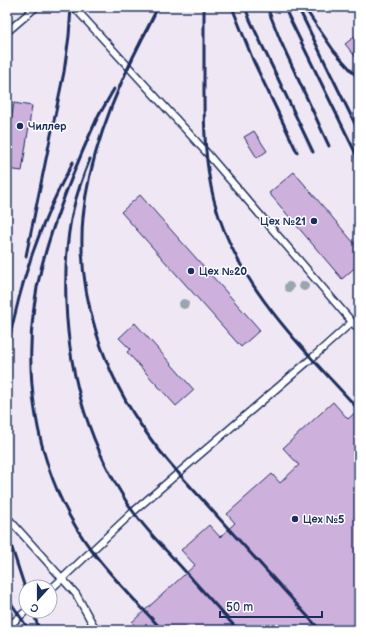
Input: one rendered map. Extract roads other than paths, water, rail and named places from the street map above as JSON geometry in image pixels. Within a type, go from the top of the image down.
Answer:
[{"type":"lane","points":[[7,32],[36,7]]},
{"type":"lane","points":[[74,7],[206,152],[359,330]]},
{"type":"lane","points":[[58,583],[139,507],[352,322]]},
{"type":"lane","points":[[7,518],[76,594],[96,630]]},
{"type":"lane","points":[[7,628],[18,618]]},
{"type":"railway","points":[[26,256],[64,72],[71,7]]},
{"type":"railway","points":[[144,35],[158,7]]},
{"type":"railway","points":[[204,7],[204,106],[206,146],[211,187],[224,231],[238,260],[273,313],[315,363],[359,410]]},
{"type":"railway","points":[[232,7],[253,60],[297,152]]},
{"type":"railway","points":[[245,7],[313,152]]},
{"type":"railway","points":[[267,7],[281,42],[329,146]]},
{"type":"railway","points":[[284,7],[359,160]]},
{"type":"railway","points":[[298,7],[359,132]]},
{"type":"railway","points":[[304,7],[334,51],[359,79]]},
{"type":"railway","points":[[146,31],[135,52],[106,121],[91,169],[86,193],[82,246],[84,276],[89,305],[97,334],[119,388],[150,438],[183,478],[320,630]]},
{"type":"railway","points":[[98,117],[114,89]]},
{"type":"railway","points":[[100,112],[68,187],[42,265],[35,301],[31,339],[31,376],[43,450],[56,486],[72,520],[100,561],[162,630]]},
{"type":"railway","points":[[90,159],[80,184],[73,210],[67,244],[66,268],[68,331],[77,385],[84,411],[104,462],[132,510],[152,535],[238,630]]},
{"type":"railway","points":[[7,350],[18,300],[32,253],[50,208],[73,162]]},
{"type":"railway","points":[[7,533],[22,579]]},
{"type":"railway","points":[[7,597],[29,630]]},
{"type":"railway","points":[[36,619],[39,630]]},
{"type":"place","name":"Чиллер","points":[[20,126]]},
{"type":"place","name":"Цех №21","points":[[314,221]]},
{"type":"place","name":"Цех №20","points":[[191,271]]},
{"type":"place","name":"Цех №5","points":[[295,519]]}]
